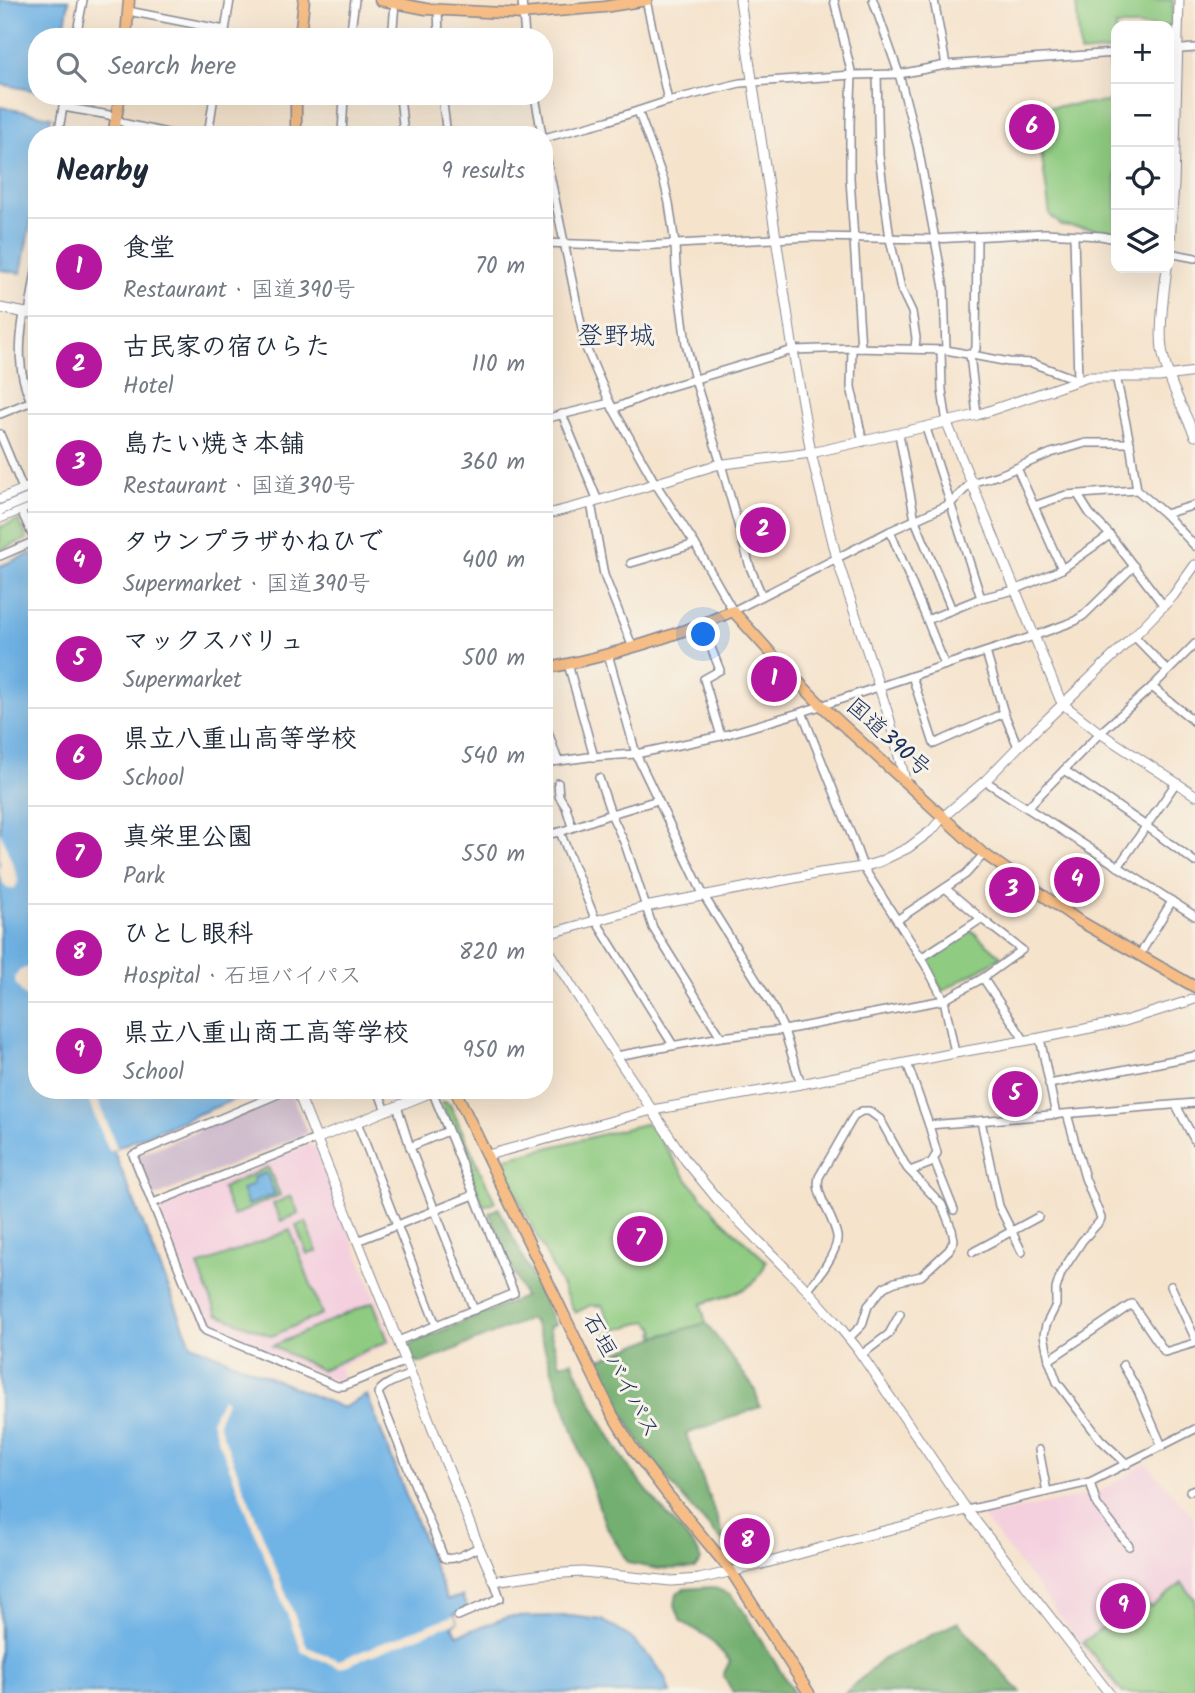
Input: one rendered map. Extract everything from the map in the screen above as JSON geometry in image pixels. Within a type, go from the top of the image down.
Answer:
[{"type":"main road","points":[[301,28],[304,0]]},
{"type":"main road","points":[[380,0],[438,9],[522,15],[646,0]]},
{"type":"main road","points":[[127,28],[129,6]]},
{"type":"main road","points":[[115,126],[118,105]]},
{"type":"main road","points":[[296,105],[296,126]]},
{"type":"main road","points":[[553,667],[633,648],[702,625],[733,611]]},
{"type":"main road","name":"国道390号","points":[[733,611],[821,705],[984,854],[1078,920],[1195,987]]},
{"type":"main road","name":"石垣バイパス","points":[[460,1099],[612,1415],[633,1449],[668,1495],[731,1571],[809,1693]]},
{"type":"street","points":[[78,28],[83,0]]},
{"type":"street","points":[[225,28],[230,0]]},
{"type":"street","points":[[351,28],[355,0]]},
{"type":"street","points":[[522,0],[524,28]]},
{"type":"street","points":[[646,0],[668,101]]},
{"type":"street","points":[[740,0],[811,453],[837,559],[889,717],[905,780]]},
{"type":"street","points":[[834,0],[852,75],[850,178],[861,348]]},
{"type":"street","points":[[873,0],[899,75],[918,147],[944,288],[942,390],[947,423],[971,483],[1055,689],[1064,705],[1100,733],[1195,796]]},
{"type":"street","points":[[934,0],[946,65]]},
{"type":"street","points":[[1174,41],[1179,0]]},
{"type":"street","points":[[393,28],[395,3]]},
{"type":"street","points":[[129,6],[206,28]]},
{"type":"street","points":[[438,9],[439,28]]},
{"type":"street","points":[[1174,49],[1195,48]]},
{"type":"street","points":[[553,134],[740,83],[852,75],[899,75],[946,65],[1111,53]]},
{"type":"street","points":[[877,75],[879,156],[890,239],[901,289],[912,313],[915,348]]},
{"type":"street","points":[[1172,210],[1173,84]]},
{"type":"street","points":[[209,126],[213,105]]},
{"type":"street","points":[[342,126],[344,105]]},
{"type":"street","points":[[401,105],[403,126]]},
{"type":"street","points":[[443,105],[446,126]]},
{"type":"street","points":[[537,105],[541,126]]},
{"type":"street","points":[[60,126],[63,107],[109,115],[135,126]]},
{"type":"street","points":[[638,111],[664,181],[669,203],[684,331],[695,380],[750,567],[762,596]]},
{"type":"street","points":[[553,190],[586,348],[612,406],[655,483],[695,544],[733,611],[890,531],[950,504],[971,483],[1086,443],[1130,443]]},
{"type":"street","points":[[553,243],[638,246],[813,237],[934,239],[1045,233],[1111,238]]},
{"type":"street","points":[[1074,236],[1078,380]]},
{"type":"street","points":[[970,355],[976,349],[977,237]]},
{"type":"street","points":[[1174,255],[1195,258]]},
{"type":"street","points":[[1167,273],[1161,331],[1162,350],[1169,375],[1195,436]]},
{"type":"street","points":[[0,308],[28,314]]},
{"type":"street","points":[[28,320],[20,346],[20,361],[28,388]]},
{"type":"street","points":[[852,348],[851,387],[863,442]]},
{"type":"street","points":[[553,416],[612,406],[793,350],[943,350],[1009,362],[1032,363],[1078,380]]},
{"type":"street","points":[[970,355],[978,415]]},
{"type":"street","points":[[553,513],[721,464],[811,453],[947,423],[1088,377],[1159,377],[1195,372]]},
{"type":"street","points":[[1116,376],[1137,489],[1165,514],[1195,547]]},
{"type":"street","points":[[0,414],[28,402]]},
{"type":"street","points":[[562,414],[595,502],[604,575],[633,648]]},
{"type":"street","points":[[926,428],[981,598]]},
{"type":"street","points":[[0,433],[18,491],[21,510],[28,526]]},
{"type":"street","points":[[899,434],[915,520],[952,610]]},
{"type":"street","points":[[1017,468],[1062,569]]},
{"type":"street","points":[[0,499],[28,487]]},
{"type":"street","points":[[1034,506],[1066,495],[1137,489]]},
{"type":"street","points":[[1078,495],[1090,514],[1110,535],[1164,606]]},
{"type":"street","points":[[0,510],[28,499]]},
{"type":"street","points":[[1165,514],[1195,505]]},
{"type":"street","points":[[0,519],[28,507]]},
{"type":"street","points":[[890,531],[945,665]]},
{"type":"street","points":[[927,620],[981,598],[1015,590],[1062,569],[1110,535]]},
{"type":"street","points":[[0,556],[28,544]]},
{"type":"street","points":[[631,563],[695,544]]},
{"type":"street","points":[[553,932],[645,907],[863,867],[908,848],[932,830],[985,781],[1134,636],[1173,596],[1195,565]]},
{"type":"street","points":[[553,762],[636,754],[721,736],[1034,636],[1084,615],[1134,566]]},
{"type":"street","points":[[702,625],[720,670],[704,679],[721,736]]},
{"type":"street","points":[[1134,636],[1167,670]]},
{"type":"street","points":[[1027,808],[1100,733],[1193,649]]},
{"type":"street","points":[[986,652],[1004,713],[1018,747]]},
{"type":"street","points":[[608,654],[636,754],[704,896],[784,1030],[801,1084]]},
{"type":"street","points":[[568,664],[594,757]]},
{"type":"street","points":[[912,676],[934,744],[1004,713]]},
{"type":"street","points":[[1152,687],[1195,722]]},
{"type":"street","points":[[802,712],[863,867],[921,958],[944,1000],[955,1052]]},
{"type":"street","points":[[553,746],[558,761]]},
{"type":"street","points":[[1063,770],[1195,862]]},
{"type":"street","points":[[599,778],[625,844],[653,928],[721,1037]]},
{"type":"street","points":[[985,781],[1195,916]]},
{"type":"street","points":[[558,783],[559,796],[566,807],[572,827]]},
{"type":"street","points":[[1118,867],[1176,783]]},
{"type":"street","points":[[553,833],[658,800]]},
{"type":"street","points":[[560,832],[596,920],[673,1045]]},
{"type":"street","points":[[897,920],[966,874],[984,854]]},
{"type":"street","points":[[616,1056],[721,1037],[784,1030],[944,1000],[984,978],[1022,950],[945,888]]},
{"type":"street","points":[[1139,956],[1172,901]]},
{"type":"street","points":[[921,958],[981,919]]},
{"type":"street","points":[[553,957],[686,1161],[718,1200],[807,1290],[849,1338],[967,1510],[1109,1693]]},
{"type":"street","points":[[984,978],[1026,1041]]},
{"type":"street","points":[[488,1154],[652,1110],[1125,1021],[1195,999]]},
{"type":"street","points":[[1040,1038],[1056,1115]]},
{"type":"street","points":[[1049,1084],[1195,1056]]},
{"type":"street","points":[[906,1063],[937,1153],[928,1165],[910,1171]]},
{"type":"street","points":[[267,1099],[133,1155],[203,1328],[337,1386],[406,1361]]},
{"type":"street","points":[[300,1099],[500,1598],[458,1616]]},
{"type":"street","points":[[382,1099],[386,1111]]},
{"type":"street","points":[[153,1203],[420,1099]]},
{"type":"street","points":[[398,1340],[514,1293],[438,1099]]},
{"type":"street","points":[[929,1125],[1195,1103]]},
{"type":"street","points":[[1176,1105],[1195,1141]]},
{"type":"street","points":[[397,1106],[410,1147],[474,1310]]},
{"type":"street","points":[[807,1290],[831,1256],[837,1241],[817,1183],[819,1177],[855,1115],[869,1111],[880,1119],[910,1171],[942,1205],[954,1240],[948,1250],[921,1276],[884,1287],[868,1306],[862,1325],[849,1338]]},
{"type":"street","points":[[1067,1114],[1085,1178],[1101,1217],[1060,1273],[1056,1305],[1046,1325],[1049,1360],[1064,1392],[1100,1439],[1127,1464]]},
{"type":"street","points":[[981,1121],[999,1206],[1022,1252]]},
{"type":"street","points":[[357,1122],[436,1325]]},
{"type":"street","points":[[410,1147],[448,1131]]},
{"type":"street","points":[[934,1160],[954,1210]]},
{"type":"street","points":[[357,1241],[474,1195]]},
{"type":"street","points":[[973,1252],[1038,1217]]},
{"type":"street","points":[[1049,1360],[1132,1304],[1165,1352],[1195,1340],[1171,1286]]},
{"type":"street","points":[[861,1355],[889,1334],[900,1314]]},
{"type":"street","points":[[1123,1365],[1138,1391],[1162,1446]]},
{"type":"street","points":[[411,1374],[386,1385],[378,1393],[444,1558],[453,1559],[479,1547]]},
{"type":"street","points":[[494,1581],[542,1574],[583,1572],[671,1581],[759,1565],[860,1536],[1090,1482],[1195,1429]]},
{"type":"street","points":[[1040,1450],[1047,1492]]},
{"type":"street","points":[[1090,1482],[1097,1505],[1129,1546]]},
{"type":"shaded area","points":[[276,1099],[293,1099],[307,1133],[154,1197],[136,1156]]},
{"type":"shaded area","points":[[308,1145],[315,1147],[393,1342],[339,1367],[343,1379],[335,1380],[324,1376],[205,1325],[159,1209]]},
{"type":"shaded area","points":[[1146,1463],[1195,1519],[1195,1693],[1119,1693],[983,1517],[1098,1493]]},
{"type":"green space","points":[[1076,0],[1173,0],[1172,21],[1111,21],[1111,50],[1080,53]]},
{"type":"green space","points":[[1108,59],[1111,59],[1111,80]]},
{"type":"green space","points":[[1111,97],[1111,230],[1061,225],[1050,215],[1035,108],[1107,102]]},
{"type":"green space","points":[[19,520],[27,539],[0,550],[0,527]]},
{"type":"green space","points":[[970,929],[1002,957],[942,991],[924,959]]},
{"type":"green space","points":[[441,1102],[450,1105],[495,1202],[484,1206]]},
{"type":"green space","points":[[644,1124],[653,1129],[686,1178],[718,1216],[766,1261],[757,1280],[749,1286],[731,1295],[701,1304],[706,1323],[656,1337],[654,1326],[648,1321],[615,1330],[616,1336],[610,1338],[607,1334],[613,1329],[602,1305],[591,1305],[575,1313],[502,1165],[507,1158]]},
{"type":"green space","points":[[268,1167],[280,1195],[233,1216],[222,1188]]},
{"type":"green space","points":[[291,1196],[299,1214],[281,1221],[273,1204]]},
{"type":"green space","points":[[499,1208],[555,1324],[549,1327],[560,1364],[572,1361],[613,1442],[657,1503],[698,1551],[701,1561],[695,1568],[659,1569],[628,1563],[605,1524],[534,1322],[529,1319],[422,1363],[414,1361],[408,1348],[412,1343],[524,1297],[489,1213]]},
{"type":"green space","points":[[306,1222],[317,1251],[307,1254],[296,1226]]},
{"type":"green space","points":[[290,1230],[322,1314],[272,1336],[217,1314],[198,1266]]},
{"type":"green space","points":[[373,1302],[388,1341],[321,1370],[272,1346]]},
{"type":"green space","points":[[706,1323],[754,1388],[760,1407],[686,1434],[727,1546],[645,1450],[619,1408],[598,1360],[656,1337]]},
{"type":"green space","points":[[1182,1583],[1195,1599],[1195,1693],[1123,1693],[1083,1642],[1141,1601],[1151,1607]]},
{"type":"green space","points":[[712,1587],[730,1594],[742,1609],[794,1693],[733,1692],[723,1675],[730,1661],[708,1637],[681,1621],[675,1605],[677,1593],[684,1589]]},
{"type":"green space","points":[[958,1622],[1021,1693],[845,1693],[883,1659]]},
{"type":"water","points":[[0,0],[69,0],[64,28],[28,28],[28,89],[0,84]]},
{"type":"water","points":[[0,107],[51,117],[49,126],[28,126],[28,235],[21,273],[0,270]]},
{"type":"water","points":[[28,555],[28,1099],[235,1099],[113,1149],[191,1344],[343,1408],[367,1395],[447,1600],[462,1596],[467,1608],[454,1614],[457,1622],[452,1625],[458,1635],[508,1617],[570,1616],[602,1620],[631,1638],[655,1663],[665,1678],[670,1693],[0,1693],[0,566]]},
{"type":"water","points":[[266,1173],[275,1194],[248,1205],[242,1190],[254,1184],[253,1178]]},
{"type":"pier","points":[[0,831],[17,875],[15,888],[8,889],[0,876]]},
{"type":"pier","points":[[28,969],[28,999],[16,984],[15,977],[19,971]]},
{"type":"pier","points":[[88,1099],[98,1099],[117,1148],[109,1151]]},
{"type":"pier","points":[[222,1398],[227,1401],[218,1422],[307,1647],[339,1660],[454,1615],[457,1622],[340,1668],[302,1652],[211,1421]]},
{"type":"place","name":"県立八重山高等学校","points":[[1032,127]]},
{"type":"place","name":"古民家の宿ひらた","points":[[763,530]]},
{"type":"place","name":"食堂","points":[[774,679]]},
{"type":"place","name":"タウンプラザかねひで","points":[[1077,880]]},
{"type":"place","name":"島たい焼き本舗","points":[[1012,890]]},
{"type":"place","name":"マックスバリュ","points":[[1015,1094]]},
{"type":"place","name":"真栄里公園","points":[[640,1239]]},
{"type":"place","name":"ひとし眼科","points":[[747,1541]]},
{"type":"place","name":"県立八重山商工高等学校","points":[[1123,1606]]},
{"type":"district","name":"登野城","points":[[616,337]]}]
